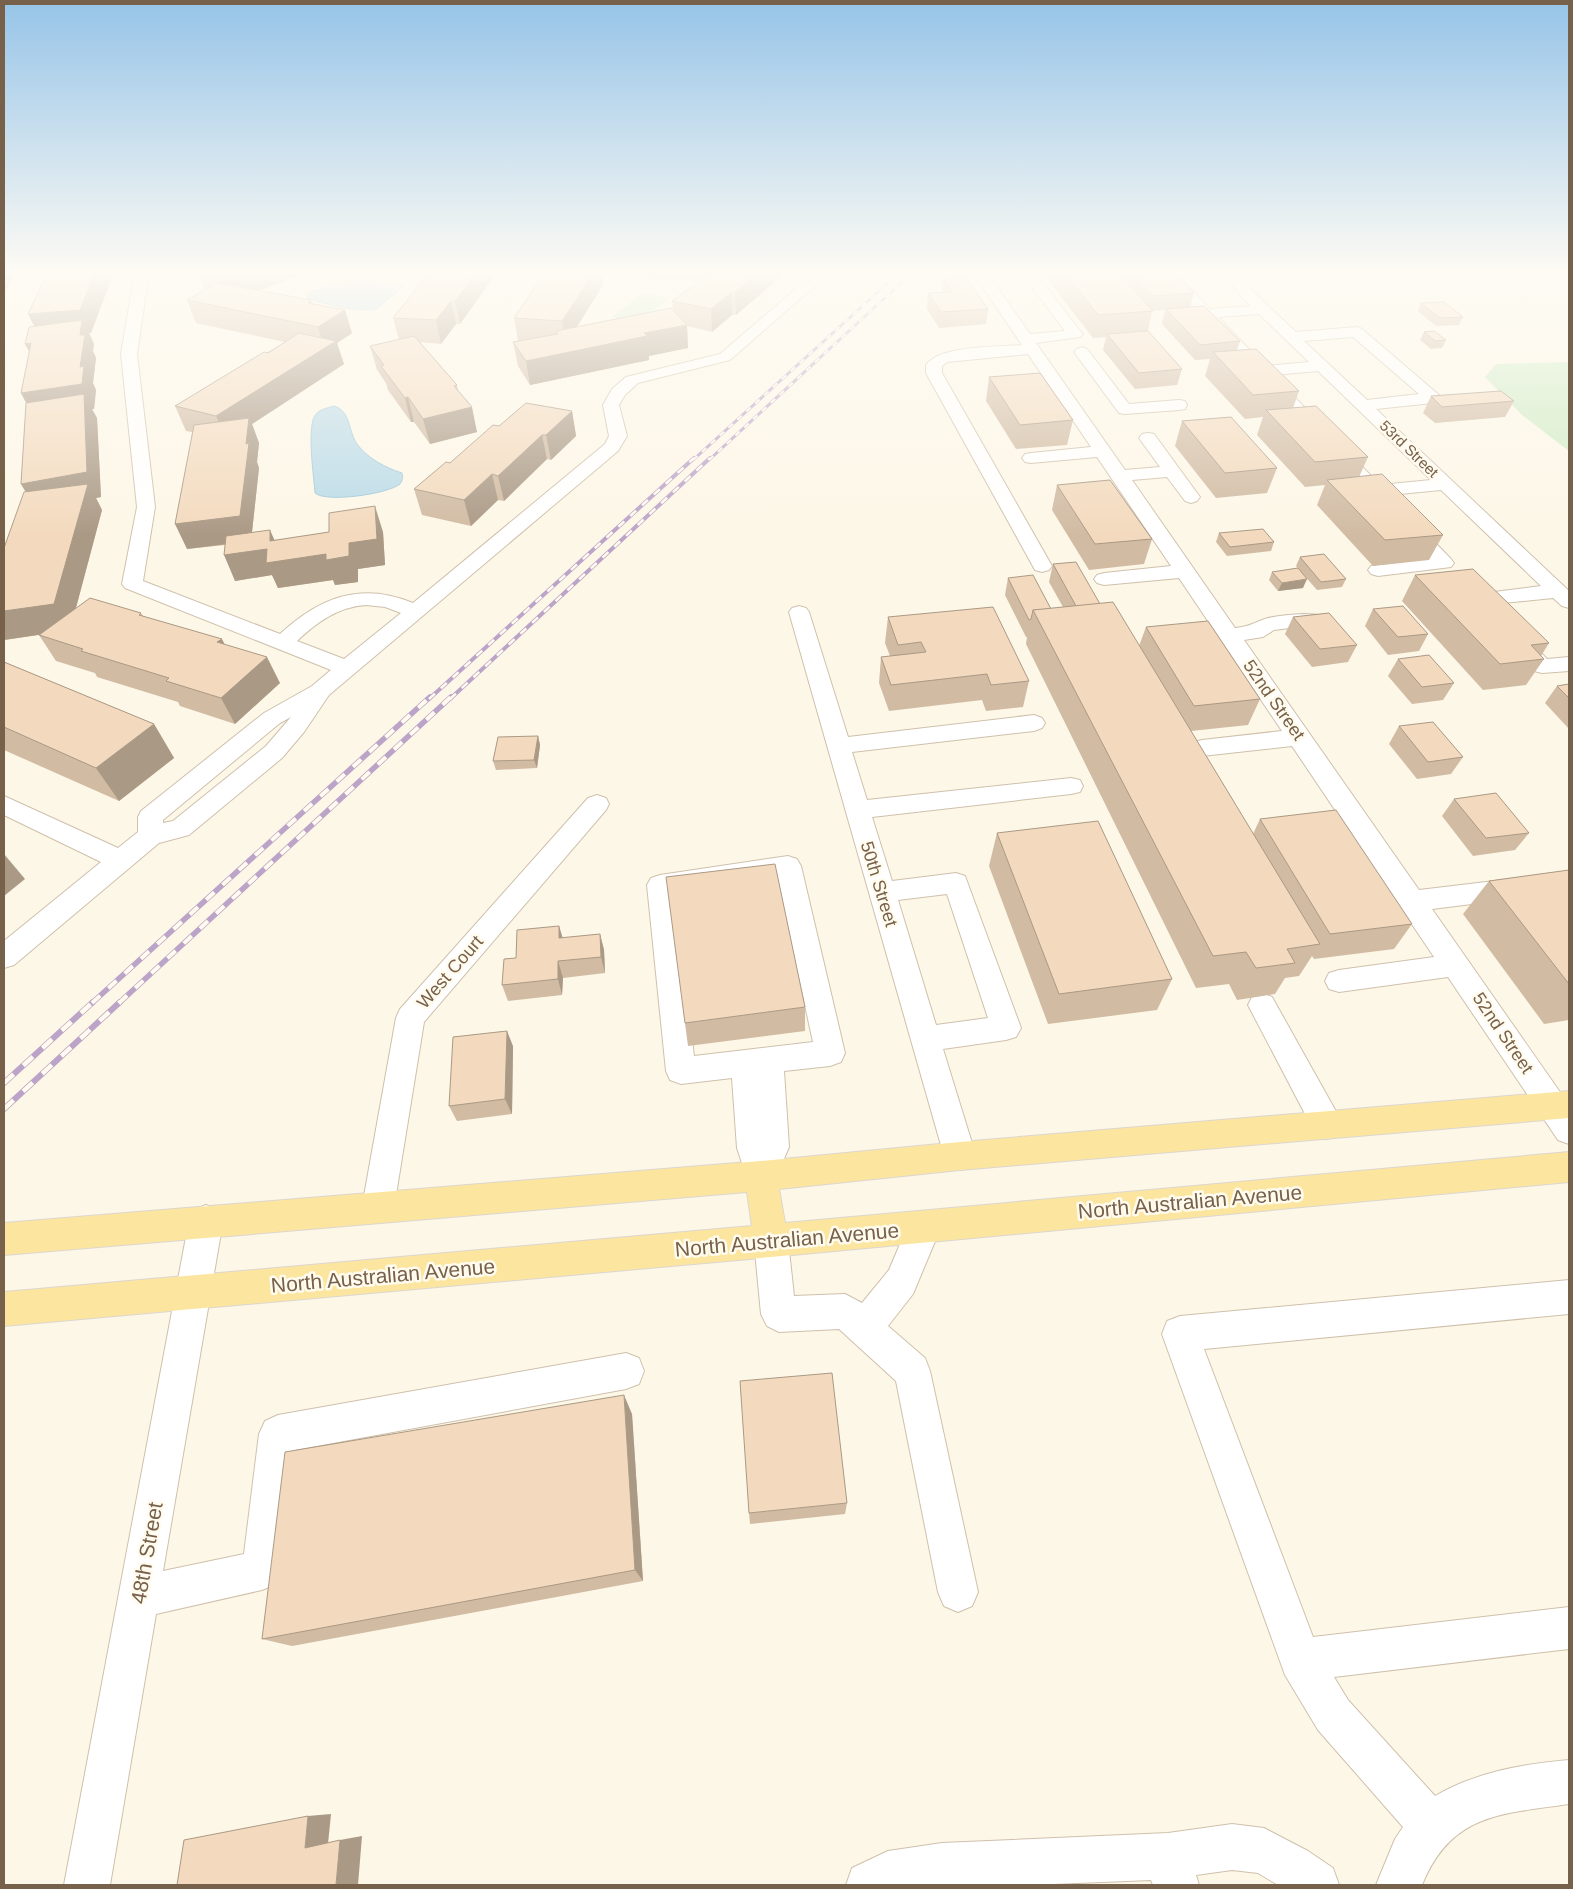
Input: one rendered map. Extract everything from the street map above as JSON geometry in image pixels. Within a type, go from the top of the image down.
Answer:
[{"type":"main road","points":[[4,1239],[761,1176],[960,1156],[1327,1124],[1564,1113]]},
{"type":"main road","name":"North Australian Avenue","points":[[4,1309],[771,1241],[1569,1166]]},
{"type":"main road","points":[[761,1176],[771,1241]]},
{"type":"street","points":[[130,360],[146,507],[132,584],[346,668]]},
{"type":"street","points":[[4,956],[151,835],[180,828],[274,752],[296,728],[320,692],[346,668],[612,447],[618,436],[611,405],[618,392],[632,380],[712,360]]},
{"type":"street","points":[[940,360],[934,365],[934,373],[1042,566]]},
{"type":"street","name":"52nd Street","points":[[1042,360],[1071,396],[1103,451],[1121,488],[1186,572],[1412,901],[1564,1113]]},
{"type":"street","points":[[1088,360],[1125,409],[1179,405]]},
{"type":"street","points":[[1250,360],[1444,563],[1378,570]]},
{"type":"street","name":"53rd Street","points":[[1316,360],[1563,597]]},
{"type":"street","points":[[1362,405],[1433,398],[1389,360]]},
{"type":"street","points":[[1236,366],[1257,368],[1322,366]]},
{"type":"street","points":[[1071,396],[1117,398]]},
{"type":"street","points":[[1292,424],[1310,423]]},
{"type":"street","points":[[1148,438],[1191,497]]},
{"type":"street","points":[[1031,458],[1103,451]]},
{"type":"street","points":[[1121,488],[1172,471]]},
{"type":"street","points":[[1347,494],[1446,484]]},
{"type":"street","points":[[1104,579],[1186,572]]},
{"type":"street","points":[[1563,597],[1477,599],[1542,666],[1569,664]]},
{"type":"street","points":[[282,644],[307,620],[328,606],[356,599],[383,600],[415,611]]},
{"type":"street","name":"50th Street","points":[[799,612],[960,1156]]},
{"type":"street","points":[[1196,628],[1256,632],[1268,624],[1314,620]]},
{"type":"street","points":[[151,835],[150,817],[272,718],[320,692]]},
{"type":"street","points":[[839,746],[1034,723]]},
{"type":"street","points":[[1202,748],[1299,737]]},
{"type":"street","points":[[245,740],[274,752]]},
{"type":"street","points":[[857,810],[1070,786]]},
{"type":"street","name":"West Court","points":[[378,1207],[410,1018],[596,804]]},
{"type":"street","points":[[4,805],[121,860]]},
{"type":"street","points":[[1323,813],[1350,810]]},
{"type":"street","points":[[788,866],[830,1053],[757,1062],[682,1070],[660,885],[788,866]]},
{"type":"street","points":[[1412,901],[1569,882]]},
{"type":"street","points":[[882,892],[956,883],[1006,1028],[926,1039]]},
{"type":"street","points":[[1339,981],[1457,965]]},
{"type":"street","points":[[1262,1005],[1327,1124]]},
{"type":"street","points":[[757,1062],[753,1148],[761,1176]]},
{"type":"street","name":"48th Street","points":[[87,1885],[206,1222]]},
{"type":"street","points":[[864,1328],[901,1282],[924,1227]]},
{"type":"street","points":[[771,1241],[779,1314],[845,1311],[912,1371],[958,1592]]},
{"type":"street","points":[[1432,1826],[1333,1715],[1300,1660],[1180,1334],[1567,1301]]},
{"type":"street","points":[[139,1597],[262,1570],[278,1434],[626,1371]]},
{"type":"street","points":[[1300,1660],[1569,1628]]},
{"type":"street","points":[[1399,1885],[1406,1863],[1432,1826],[1465,1802],[1504,1790],[1569,1782]]},
{"type":"street","points":[[869,1885],[888,1874],[942,1866],[1172,1871],[1232,1847],[1264,1851],[1292,1867],[1316,1885]]},
{"type":"green space","points":[[1569,362],[1569,451],[1522,415],[1485,377],[1496,364]]},
{"type":"water","points":[[334,406],[343,412],[354,439],[366,454],[377,462],[402,473],[400,484],[383,491],[357,496],[331,497],[315,493],[311,429],[316,414]]},
{"type":"building","points":[[28,360],[81,360],[80,367],[84,366],[82,384],[21,393]]},
{"type":"building","points":[[251,360],[305,360],[216,416],[175,406]]},
{"type":"building","points":[[380,360],[435,360],[457,385],[454,386],[472,407],[423,419],[408,397],[405,398],[381,366],[384,365]]},
{"type":"building","points":[[1128,360],[1174,360],[1182,369],[1139,373]]},
{"type":"building","points":[[1221,360],[1267,360],[1299,391],[1253,395]]},
{"type":"building","points":[[1040,373],[1073,420],[1020,425],[989,377]]},
{"type":"building","points":[[1501,391],[1514,401],[1442,407],[1431,396]]},
{"type":"building","points":[[84,394],[87,472],[21,484],[26,403]]},
{"type":"building","points":[[526,403],[572,411],[546,435],[542,435],[498,476],[492,474],[464,500],[414,489],[446,462],[450,463],[493,425],[499,426]]},
{"type":"building","points":[[1316,406],[1368,457],[1315,462],[1266,410]]},
{"type":"building","points":[[1231,417],[1277,468],[1225,473],[1182,421]]},
{"type":"building","points":[[249,418],[246,444],[249,443],[240,516],[175,524],[194,425]]},
{"type":"building","points":[[1382,474],[1443,535],[1385,540],[1327,480]]},
{"type":"building","points":[[1110,480],[1152,539],[1095,544],[1057,485]]},
{"type":"building","points":[[88,484],[54,604],[4,611],[4,548],[24,492]]},
{"type":"building","points":[[375,506],[377,539],[349,543],[349,556],[326,560],[326,554],[266,563],[267,549],[224,555],[226,536],[270,530],[270,541],[329,532],[329,513]]},
{"type":"building","points":[[1263,529],[1274,542],[1230,547],[1219,533]]},
{"type":"building","points":[[1324,554],[1346,579],[1321,582],[1300,557]]},
{"type":"building","points":[[1076,562],[1100,604],[1076,606],[1053,564]]},
{"type":"building","points":[[1298,568],[1307,579],[1282,583],[1272,572]]},
{"type":"building","points":[[1473,569],[1549,643],[1531,645],[1544,659],[1500,664],[1415,575]]},
{"type":"building","points":[[1033,575],[1051,609],[1033,610],[1029,620],[1008,578]]},
{"type":"building","points":[[90,598],[141,613],[139,615],[222,639],[217,642],[267,657],[221,698],[166,681],[169,678],[81,651],[83,649],[39,635]]},
{"type":"building","points":[[1113,602],[1320,944],[1287,949],[1295,963],[1256,968],[1246,952],[1213,956],[1033,610]]},
{"type":"building","points":[[1403,606],[1428,634],[1398,637],[1373,609]]},
{"type":"building","points":[[993,607],[1029,681],[991,685],[987,674],[891,685],[881,657],[926,652],[921,642],[898,645],[888,617]]},
{"type":"building","points":[[1329,613],[1357,645],[1320,649],[1293,617]]},
{"type":"building","points":[[1208,621],[1260,699],[1194,706],[1146,627]]},
{"type":"building","points":[[1429,655],[1454,683],[1422,687],[1398,659]]},
{"type":"building","points":[[4,662],[154,724],[96,768],[4,727]]},
{"type":"building","points":[[1569,684],[1569,698],[1557,686]]},
{"type":"building","points":[[1433,722],[1463,757],[1428,762],[1399,726]]},
{"type":"building","points":[[538,736],[534,760],[493,761],[498,737]]},
{"type":"building","points":[[1496,793],[1529,833],[1486,838],[1454,799]]},
{"type":"building","points":[[1336,810],[1412,924],[1330,934],[1260,819]]},
{"type":"building","points":[[1098,821],[1172,979],[1059,994],[997,833]]},
{"type":"building","points":[[775,864],[805,1007],[685,1023],[666,877]]},
{"type":"building","points":[[1569,870],[1569,984],[1489,881]]},
{"type":"building","points":[[559,926],[559,938],[600,934],[601,957],[558,961],[558,979],[502,985],[504,959],[516,958],[517,930]]},
{"type":"building","points":[[507,1031],[505,1099],[449,1106],[453,1037]]},
{"type":"building","points":[[832,1373],[847,1503],[749,1513],[740,1381]]},
{"type":"building","points":[[624,1395],[635,1570],[262,1639],[285,1452]]},
{"type":"building","points":[[308,1816],[305,1848],[340,1840],[336,1885],[177,1885],[184,1840]]},
{"type":"railway","points":[[693,460],[803,360]]},
{"type":"railway","points":[[709,460],[817,360]]},
{"type":"railway","points":[[429,699],[694,458]]},
{"type":"railway","points":[[450,699],[710,458]]},
{"type":"railway","points":[[92,1003],[430,697]]},
{"type":"railway","points":[[119,1003],[451,697]]},
{"type":"railway","points":[[4,1083],[93,1002]]},
{"type":"railway","points":[[4,1109],[120,1002]]}]
